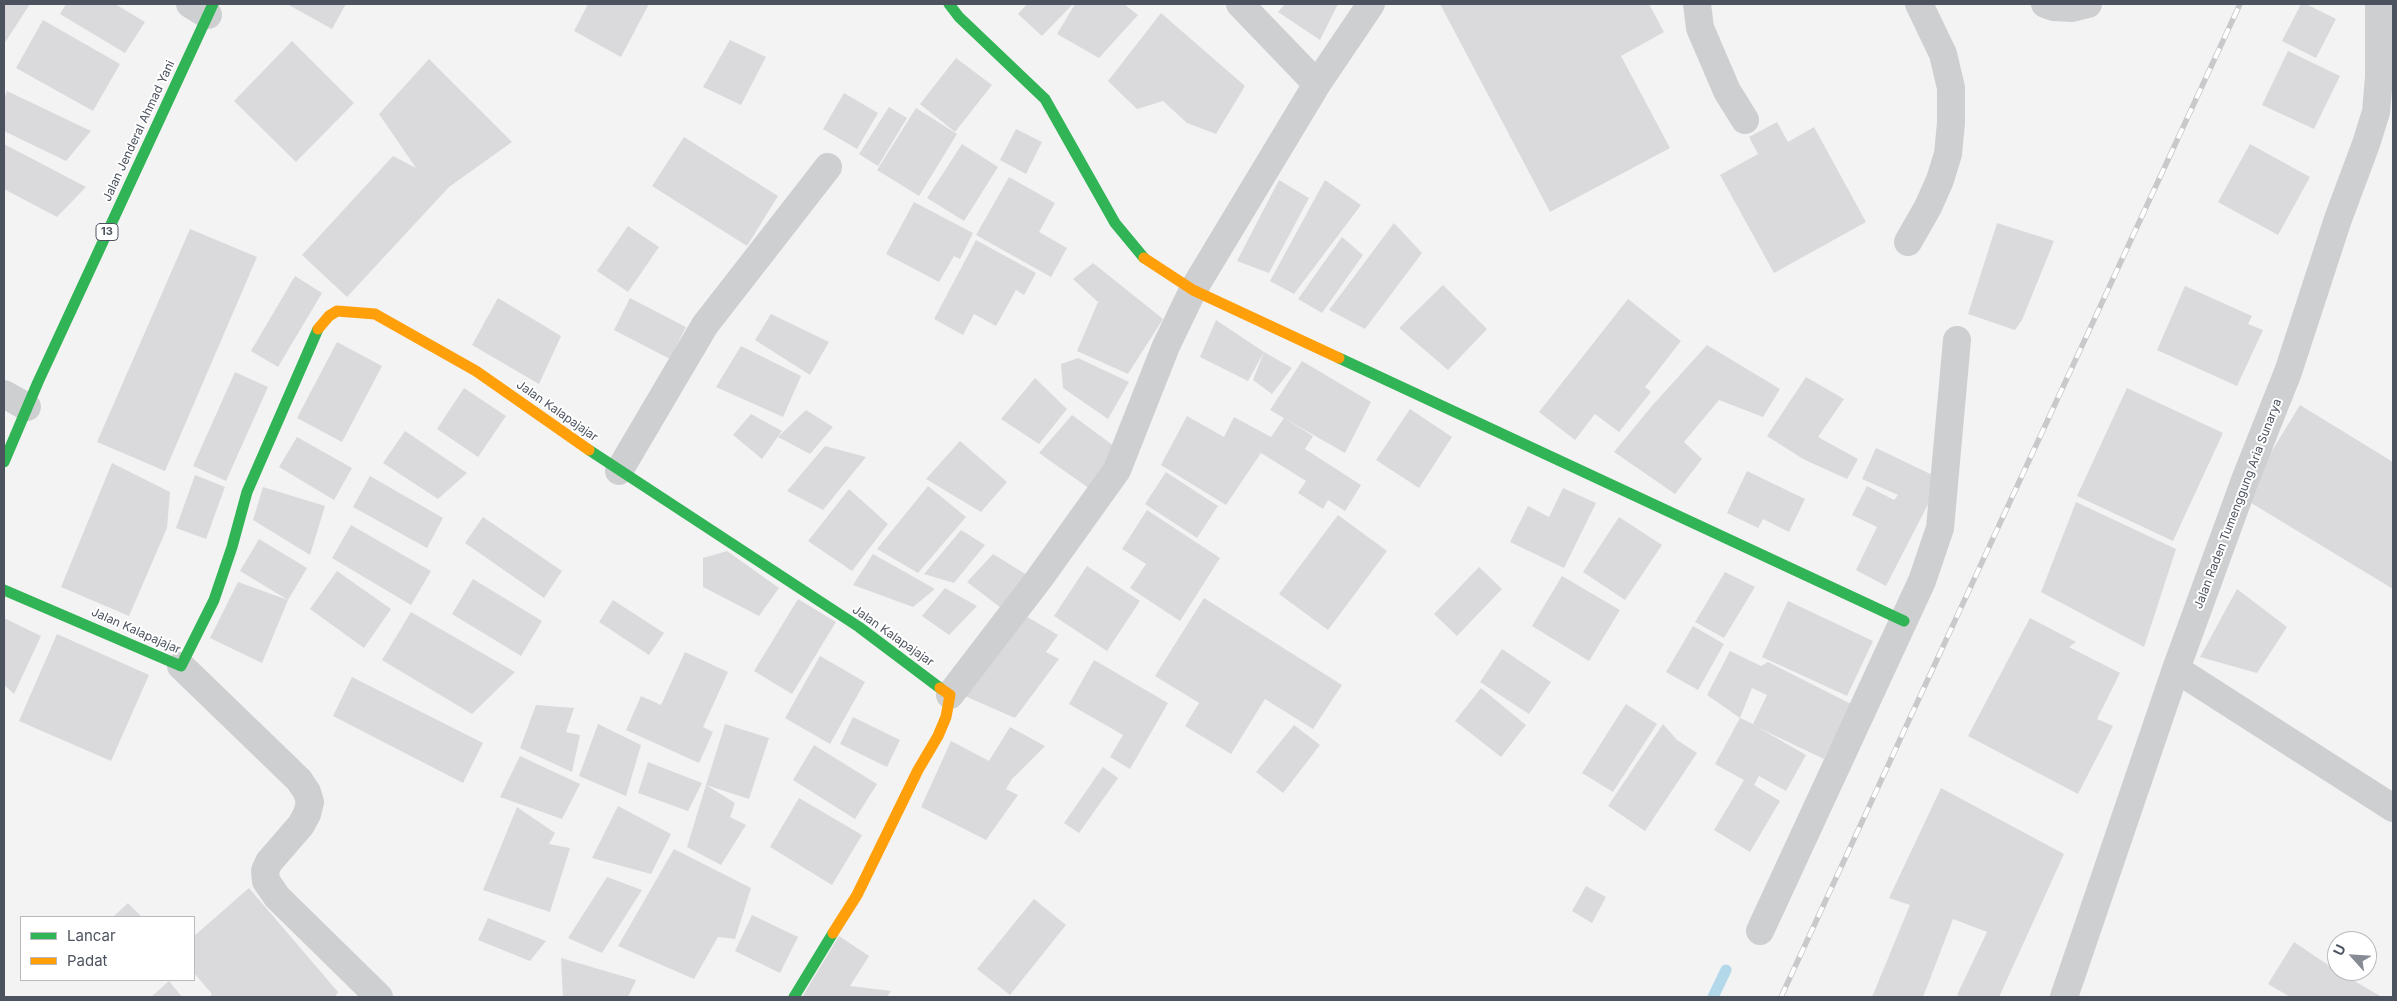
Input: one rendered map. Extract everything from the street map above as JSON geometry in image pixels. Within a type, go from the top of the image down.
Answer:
[{"type":"main road","points":[[949,4],[959,17],[1045,98],[1115,223],[1143,258],[1193,290],[1904,621]]},
{"type":"main road","name":"Jalan Jenderal Ahmad Yani","points":[[4,462],[204,7]]},
{"type":"main road","name":"Jalan Kalapajajar","points":[[4,590],[181,666],[214,600],[232,547],[247,492],[321,323],[337,311],[355,310],[375,314],[476,371],[619,471],[860,627],[950,695]]},
{"type":"main road","points":[[794,997],[857,895],[918,770],[938,736],[946,717],[950,695]]},
{"type":"street","points":[[1240,4],[1317,84]]},
{"type":"street","points":[[950,695],[1039,579],[1117,470],[1166,346],[1193,290],[1317,84],[1371,4]]},
{"type":"street","points":[[1697,4],[1700,28],[1727,91],[1745,120]]},
{"type":"street","points":[[1908,242],[1928,207],[1940,180],[1948,154],[1952,123],[1951,88],[1943,54],[1919,4]]},
{"type":"street","points":[[2045,4],[2053,7],[2072,8],[2088,4]]},
{"type":"street","name":"Jalan Raden Tumenggung Aria Sunarya","points":[[2064,997],[2176,669],[2245,480],[2288,372],[2338,219],[2376,112],[2380,77],[2379,4]]},
{"type":"street","points":[[619,471],[705,326],[828,167]]},
{"type":"street","points":[[1760,931],[1922,582],[1940,528],[1957,340]]},
{"type":"street","points":[[4,394],[27,407]]},
{"type":"street","points":[[181,666],[299,780],[307,792],[310,802],[307,814],[270,862],[266,871],[266,881],[277,897],[379,997]]},
{"type":"street","points":[[2176,669],[2393,808]]},
{"type":"building","points":[[4,4],[30,4],[4,44]]},
{"type":"building","points":[[66,4],[115,4],[145,22],[125,53],[60,14]]},
{"type":"building","points":[[287,4],[346,4],[332,29]]},
{"type":"building","points":[[588,4],[649,4],[621,57],[574,31]]},
{"type":"building","points":[[1027,4],[1073,4],[1042,36],[1018,14]]},
{"type":"building","points":[[1075,4],[1124,4],[1138,15],[1099,58],[1057,34]]},
{"type":"building","points":[[1285,4],[1338,4],[1320,40],[1278,12]]},
{"type":"building","points":[[1440,4],[1649,4],[1664,32],[1621,56],[1670,148],[1550,212]]},
{"type":"building","points":[[2301,4],[2306,4],[2336,19],[2316,58],[2282,41]]},
{"type":"building","points":[[1161,13],[1245,86],[1216,134],[1187,123],[1163,101],[1137,109],[1108,81]]},
{"type":"building","points":[[43,20],[120,64],[93,111],[16,68]]},
{"type":"building","points":[[730,40],[766,57],[741,105],[703,87]]},
{"type":"building","points":[[292,41],[354,103],[296,162],[234,101]]},
{"type":"building","points":[[2288,51],[2340,76],[2314,129],[2262,105]]},
{"type":"building","points":[[956,58],[992,85],[955,132],[920,104]]},
{"type":"building","points":[[429,59],[512,142],[449,187],[347,297],[302,255],[393,156],[416,168],[379,114]]},
{"type":"building","points":[[7,91],[91,131],[66,161],[4,131],[4,99]]},
{"type":"building","points":[[844,93],[878,113],[857,149],[823,129]]},
{"type":"building","points":[[889,107],[907,118],[878,166],[859,154]]},
{"type":"building","points":[[916,108],[957,134],[919,196],[877,170]]},
{"type":"building","points":[[1777,122],[1788,142],[1814,127],[1866,222],[1774,273],[1720,175],[1758,154],[1749,137]]},
{"type":"building","points":[[1016,129],[1042,142],[1026,174],[1000,160]]},
{"type":"building","points":[[684,137],[778,196],[747,246],[652,186]]},
{"type":"building","points":[[4,144],[86,187],[57,217],[4,189]]},
{"type":"building","points":[[962,144],[998,167],[964,221],[927,198]]},
{"type":"building","points":[[2250,144],[2310,177],[2278,235],[2218,202]]},
{"type":"building","points":[[1009,177],[1055,203],[1039,232],[1067,248],[1051,277],[976,235]]},
{"type":"building","points":[[1279,180],[1309,198],[1269,273],[1237,261]]},
{"type":"building","points":[[1325,180],[1361,205],[1294,294],[1270,281]]},
{"type":"building","points":[[914,202],[973,233],[960,259],[954,256],[939,282],[886,254]]},
{"type":"building","points":[[1394,223],[1422,253],[1365,329],[1329,310]]},
{"type":"building","points":[[1997,223],[2054,241],[2022,320],[2015,330],[1968,314]]},
{"type":"building","points":[[628,226],[659,247],[628,292],[597,271]]},
{"type":"building","points":[[190,229],[257,257],[165,471],[97,442]]},
{"type":"building","points":[[1342,237],[1363,255],[1322,313],[1298,299]]},
{"type":"building","points":[[976,240],[1036,273],[1024,295],[1016,290],[996,326],[974,314],[963,335],[934,319]]},
{"type":"building","points":[[1093,263],[1163,319],[1128,374],[1077,351],[1098,302],[1073,279]]},
{"type":"building","points":[[295,276],[322,293],[278,367],[251,351]]},
{"type":"building","points":[[1443,285],[1487,329],[1448,370],[1399,328]]},
{"type":"building","points":[[2185,286],[2252,316],[2248,324],[2263,330],[2237,386],[2157,350]]},
{"type":"building","points":[[498,298],[561,336],[539,384],[472,345]]},
{"type":"building","points":[[630,298],[686,327],[670,359],[614,330]]},
{"type":"building","points":[[1628,299],[1681,341],[1645,387],[1651,392],[1619,432],[1595,414],[1575,440],[1539,412]]},
{"type":"building","points":[[771,314],[829,342],[810,375],[755,340]]},
{"type":"building","points":[[1216,320],[1264,352],[1248,381],[1200,357]]},
{"type":"building","points":[[337,342],[382,366],[342,442],[297,418]]},
{"type":"building","points":[[1707,345],[1780,389],[1763,417],[1719,400],[1684,442],[1702,459],[1675,494],[1614,452],[1651,407]]},
{"type":"building","points":[[741,346],[801,376],[783,417],[716,387]]},
{"type":"building","points":[[1264,352],[1292,368],[1272,394],[1253,380]]},
{"type":"building","points":[[1078,358],[1129,382],[1108,419],[1063,388],[1061,364]]},
{"type":"building","points":[[1302,361],[1371,402],[1345,453],[1270,410]]},
{"type":"building","points":[[235,372],[268,387],[226,481],[193,466]]},
{"type":"building","points":[[1806,377],[1844,399],[1818,437],[1858,459],[1847,479],[1803,459],[1767,436]]},
{"type":"building","points":[[1035,378],[1067,409],[1039,444],[1001,419]]},
{"type":"building","points":[[464,388],[506,416],[478,457],[437,429]]},
{"type":"building","points":[[2127,388],[2223,433],[2173,541],[2077,496]]},
{"type":"building","points":[[2300,405],[2393,462],[2393,589],[2243,498]]},
{"type":"building","points":[[1410,409],[1452,437],[1419,488],[1376,460]]},
{"type":"building","points":[[806,410],[833,427],[810,454],[778,437]]},
{"type":"building","points":[[751,414],[782,431],[762,459],[733,435]]},
{"type":"building","points":[[1072,415],[1118,449],[1090,489],[1039,453]]},
{"type":"building","points":[[1187,416],[1224,437],[1234,417],[1271,437],[1284,418],[1313,436],[1305,449],[1361,485],[1345,511],[1328,500],[1323,509],[1298,493],[1306,481],[1261,453],[1226,505],[1161,465]]},
{"type":"building","points":[[405,431],[467,473],[438,499],[383,463]]},
{"type":"building","points":[[297,437],[352,468],[334,500],[279,467]]},
{"type":"building","points":[[960,441],[1007,482],[981,512],[926,479]]},
{"type":"building","points":[[825,446],[866,457],[823,510],[787,491]]},
{"type":"building","points":[[1876,448],[1941,479],[1886,586],[1856,570],[1877,527],[1852,515],[1867,486],[1894,500],[1898,495],[1862,479]]},
{"type":"building","points":[[112,463],[170,492],[167,528],[129,616],[61,587]]},
{"type":"building","points":[[1747,471],[1805,499],[1789,532],[1763,519],[1758,528],[1727,513]]},
{"type":"building","points":[[1166,472],[1218,506],[1197,538],[1145,504]]},
{"type":"building","points":[[195,475],[225,487],[206,539],[176,528]]},
{"type":"building","points":[[370,476],[443,518],[427,548],[353,507]]},
{"type":"building","points":[[928,486],[966,517],[918,573],[877,549]]},
{"type":"building","points":[[263,487],[325,506],[310,555],[253,520]]},
{"type":"building","points":[[1563,488],[1596,503],[1564,568],[1510,542],[1528,506],[1549,517]]},
{"type":"building","points":[[849,489],[888,524],[852,571],[808,541]]},
{"type":"building","points":[[2076,502],[2176,549],[2144,647],[2041,592]]},
{"type":"building","points":[[1147,510],[1220,558],[1180,621],[1130,588],[1146,564],[1122,549]]},
{"type":"building","points":[[1338,515],[1387,551],[1328,630],[1279,594]]},
{"type":"building","points":[[483,517],[562,571],[544,598],[465,543]]},
{"type":"building","points":[[1619,517],[1662,545],[1625,600],[1583,572]]},
{"type":"building","points":[[351,525],[431,571],[411,605],[332,558]]},
{"type":"building","points":[[961,530],[985,545],[954,583],[924,574]]},
{"type":"building","points":[[259,539],[307,568],[288,600],[240,571]]},
{"type":"building","points":[[727,551],[779,588],[759,616],[703,587],[703,558]]},
{"type":"building","points":[[873,554],[935,589],[913,607],[853,585]]},
{"type":"building","points":[[993,554],[1032,578],[1005,611],[967,582]]},
{"type":"building","points":[[1087,566],[1140,601],[1107,651],[1054,616]]},
{"type":"building","points":[[1479,567],[1502,589],[1457,636],[1434,614]]},
{"type":"building","points":[[337,571],[391,609],[364,648],[310,609]]},
{"type":"building","points":[[1725,572],[1755,587],[1724,638],[1695,622]]},
{"type":"building","points":[[1562,576],[1620,610],[1589,661],[1532,626]]},
{"type":"building","points":[[473,579],[542,621],[521,656],[452,614]]},
{"type":"building","points":[[238,582],[288,600],[262,663],[210,638]]},
{"type":"building","points":[[945,588],[977,606],[949,635],[922,616]]},
{"type":"building","points":[[2237,589],[2287,627],[2257,673],[2200,657]]},
{"type":"building","points":[[1204,598],[1342,685],[1313,729],[1265,699],[1231,754],[1185,726],[1199,703],[1155,676]]},
{"type":"building","points":[[798,599],[836,622],[792,694],[754,671]]},
{"type":"building","points":[[613,600],[664,633],[649,655],[599,622]]},
{"type":"building","points":[[1788,601],[1873,641],[1847,696],[1762,657]]},
{"type":"building","points":[[411,612],[515,672],[472,714],[382,660]]},
{"type":"building","points":[[1024,615],[1058,635],[1046,652],[1059,659],[1015,718],[958,693]]},
{"type":"building","points":[[4,618],[41,636],[14,694],[4,685]]},
{"type":"building","points":[[2030,618],[2076,642],[2069,647],[2120,673],[2097,719],[2113,726],[2078,794],[1968,736]]},
{"type":"building","points":[[1693,626],[1724,644],[1698,690],[1666,672]]},
{"type":"building","points":[[57,634],[149,675],[111,761],[19,721]]},
{"type":"building","points":[[1502,649],[1551,682],[1529,714],[1480,682]]},
{"type":"building","points":[[1730,651],[1761,666],[1768,662],[1851,704],[1824,759],[1759,728],[1806,755],[1786,791],[1759,776],[1754,785],[1780,801],[1750,852],[1714,830],[1744,780],[1715,764],[1740,718],[1707,695]],"holes":[[[1752,688],[1767,695],[1753,724],[1740,718]]]},
{"type":"building","points":[[685,652],[728,672],[703,727],[713,732],[699,763],[626,730],[641,696],[661,705]]},
{"type":"building","points":[[820,656],[865,682],[830,744],[785,718]]},
{"type":"building","points":[[1094,660],[1168,703],[1130,769],[1110,757],[1123,735],[1069,704]]},
{"type":"building","points":[[352,677],[483,743],[463,783],[333,716]]},
{"type":"building","points":[[1481,688],[1526,725],[1501,757],[1455,721]]},
{"type":"building","points":[[1626,704],[1657,724],[1613,792],[1582,773]]},
{"type":"building","points":[[536,705],[574,708],[566,732],[580,735],[572,772],[520,748]]},
{"type":"building","points":[[853,717],[900,740],[887,767],[840,744]]},
{"type":"building","points":[[598,724],[641,745],[626,796],[579,776]]},
{"type":"building","points":[[725,724],[769,738],[749,799],[706,785]]},
{"type":"building","points":[[1663,724],[1677,740],[1697,753],[1645,831],[1608,806]]},
{"type":"building","points":[[1294,725],[1320,745],[1283,793],[1256,772]]},
{"type":"building","points":[[1010,727],[1045,746],[1012,779],[1006,789],[1018,795],[986,840],[921,807],[951,741],[989,761]]},
{"type":"building","points":[[814,745],[877,784],[855,819],[793,780]]},
{"type":"building","points":[[520,756],[580,784],[562,819],[500,797]]},
{"type":"building","points":[[648,762],[702,783],[688,811],[638,793]]},
{"type":"building","points":[[1103,767],[1118,778],[1079,833],[1064,823]]},
{"type":"building","points":[[706,785],[735,803],[730,817],[746,825],[721,865],[687,847]]},
{"type":"building","points":[[1941,788],[2064,854],[1999,997],[1961,997],[1957,995],[1987,932],[1953,919],[1923,997],[1872,997],[1910,905],[1889,898]]},
{"type":"building","points":[[799,798],[862,835],[832,885],[770,847]]},
{"type":"building","points":[[618,806],[671,834],[651,874],[592,858]]},
{"type":"building","points":[[517,807],[555,833],[549,844],[570,848],[550,912],[483,890]]},
{"type":"building","points":[[674,849],[751,888],[735,939],[718,937],[694,979],[618,946]]},
{"type":"building","points":[[607,877],[642,890],[602,953],[568,938]]},
{"type":"building","points":[[1586,886],[1606,897],[1592,923],[1572,911]]},
{"type":"building","points":[[249,888],[338,992],[335,997],[209,997],[212,994],[195,974],[195,935]]},
{"type":"building","points":[[1034,899],[1066,925],[1010,995],[977,969]]},
{"type":"building","points":[[128,903],[141,916],[114,916]]},
{"type":"building","points":[[752,915],[798,937],[780,973],[735,951]]},
{"type":"building","points":[[488,918],[546,941],[530,961],[478,940]]},
{"type":"building","points":[[839,936],[869,956],[850,986],[891,991],[887,997],[802,997]]},
{"type":"building","points":[[2294,942],[2327,964],[2327,981],[2354,981],[2382,997],[2290,997],[2268,984]]},
{"type":"building","points":[[561,958],[636,980],[628,997],[563,997]]},
{"type":"building","points":[[169,981],[182,997],[151,997]]},
{"type":"waterway","points":[[1713,997],[1726,970]]},
{"type":"railway","points":[[1781,997],[2240,4]]},
{"type":"traffic: fast","points":[[4,462],[38,382],[213,4]]},
{"type":"traffic: fast","points":[[949,4],[959,17],[1045,99],[1115,223],[1144,258]]},
{"type":"traffic: fast","points":[[4,590],[181,666],[214,600],[232,547],[247,492],[318,329]]},
{"type":"traffic: fast","points":[[1339,358],[1904,621]]},
{"type":"traffic: fast","points":[[589,450],[859,627],[940,688]]},
{"type":"traffic: fast","points":[[794,997],[833,933]]},
{"type":"traffic: slow","points":[[1144,258],[1193,290],[1339,358]]},
{"type":"traffic: slow","points":[[318,329],[329,316],[337,311],[375,314],[476,371],[589,450]]},
{"type":"traffic: slow","points":[[833,933],[857,895],[918,770],[938,736],[946,717],[950,695],[940,688]]}]
